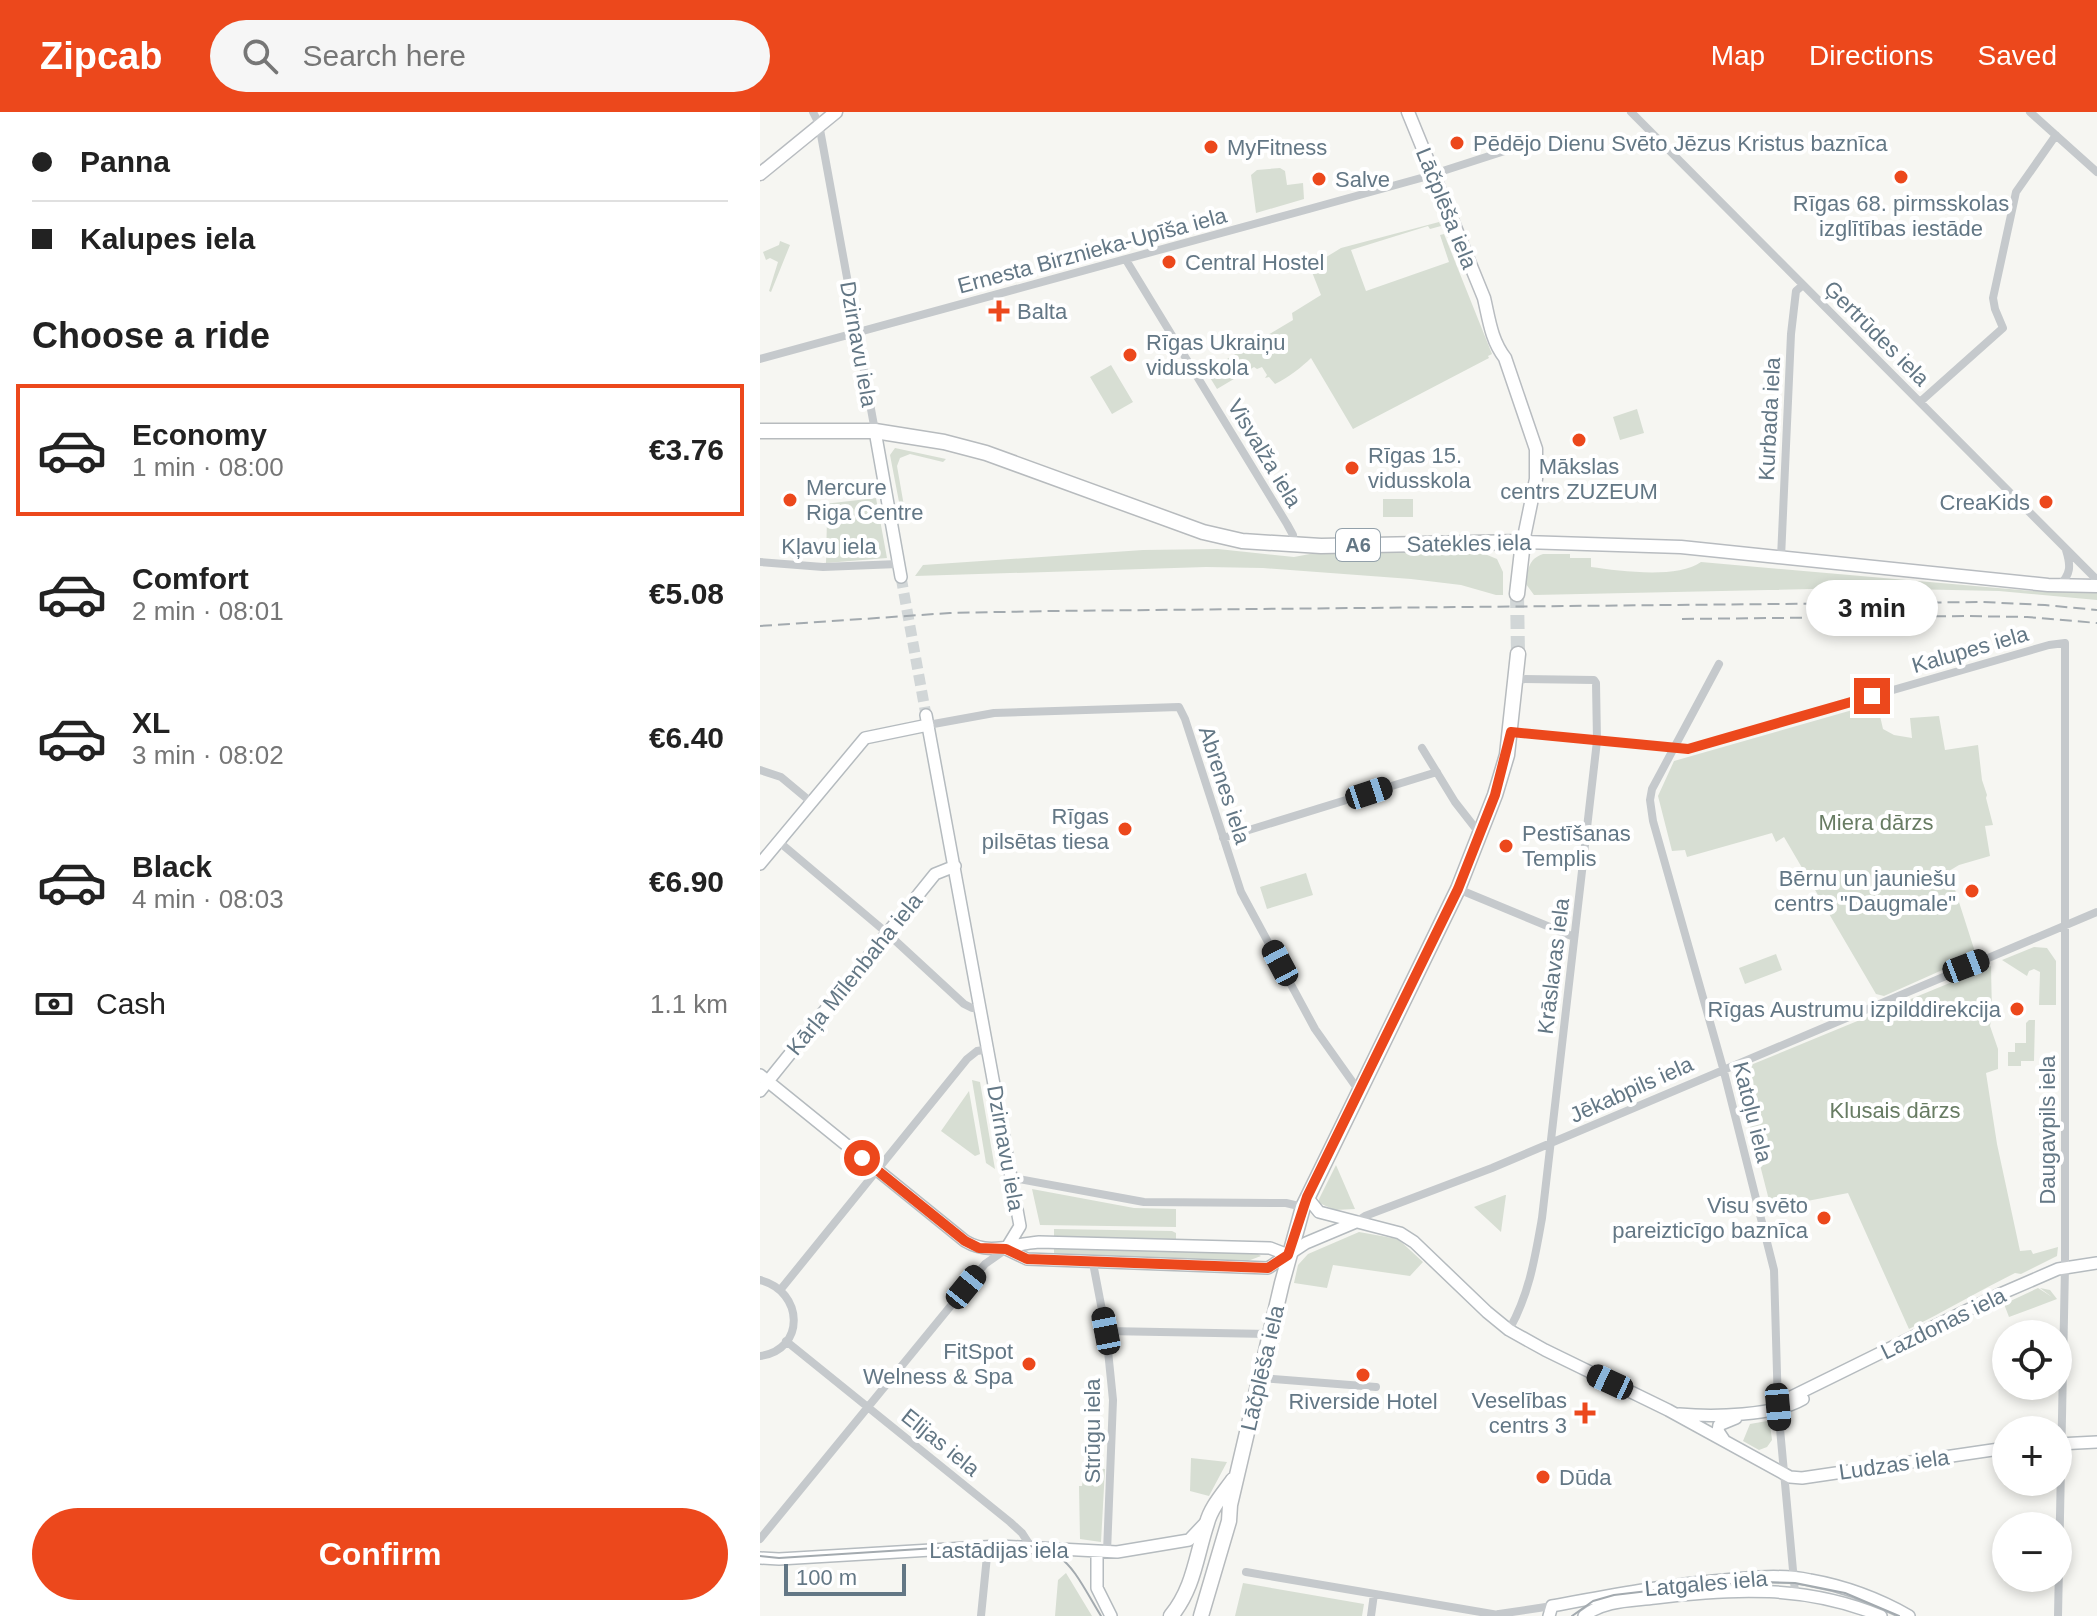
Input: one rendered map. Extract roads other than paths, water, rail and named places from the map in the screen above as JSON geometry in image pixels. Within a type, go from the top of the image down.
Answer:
[{"type":"highway","name":"Satekles iela","points":[[760,431],[875,431],[944,442],[986,453],[1226,538],[1258,543],[1523,542]]},
{"type":"highway","name":"Lāčplēša iela","points":[[1517,594],[1523,542]]},
{"type":"highway","name":"Lāčplēša iela","points":[[1201,1616],[1229,1521],[1269,1334],[1288,1255],[1305,1202],[1458,889],[1480,835],[1501,776],[1511,732],[1518,654]]},
{"type":"highway","points":[[1171,1616],[1184,1599],[1195,1572],[1207,1520],[1237,1473]]},
{"type":"highway","name":"Lāčplēša iela","points":[[1192,1616],[1221,1523],[1230,1505]]},
{"type":"highway","points":[[1192,1616],[1195,1572]]},
{"type":"highway","points":[[1210,1616],[1213,1580]]},
{"type":"main road","points":[[760,174],[816,118],[836,112]]},
{"type":"main road","name":"Lāčplēša iela","points":[[1408,112],[1486,304],[1492,312],[1536,449],[1536,479],[1523,542]]},
{"type":"main road","name":"Satekles iela","points":[[1523,542],[1681,547],[2059,586],[2097,583]]},
{"type":"street","name":"Ģertrūdes iela","points":[[1631,112],[2097,583]]},
{"type":"street","points":[[2030,112],[2097,172]]},
{"type":"street","name":"Dzirnavu iela","points":[[816,118],[901,577]]},
{"type":"street","points":[[1920,402],[2003,328],[1993,298],[2016,192],[2056,135]]},
{"type":"street","name":"Ernesta Birznieka-Upīša iela","points":[[760,359],[1126,260],[1433,174],[1514,148]]},
{"type":"street","name":"Visvalža iela","points":[[1126,260],[1287,524],[1294,545]]},
{"type":"street","name":"Kurbada iela","points":[[1781,558],[1791,334],[1796,291],[1803,285]]},
{"type":"street","points":[[2059,586],[2068,576],[2070,568],[2066,549]]},
{"type":"street","name":"Kļavu iela","points":[[760,562],[823,567],[898,564]]},
{"type":"street","name":"Kalupes iela","points":[[1511,732],[1688,749],[2049,645],[2065,643]]},
{"type":"street","name":"Daugavpils iela","points":[[2061,1416],[2065,1267],[2065,643]]},
{"type":"street","name":"Katoļu iela","points":[[1719,664],[1652,789],[1651,810],[1723,1068],[1774,1270],[1778,1407],[1795,1592]]},
{"type":"street","name":"Krāslavas iela","points":[[1509,1330],[1524,1301],[1536,1257],[1597,741],[1594,680],[1516,679]]},
{"type":"street","name":"Abrenes iela","points":[[927,720],[1013,712],[1179,707],[1241,892],[1315,1029],[1360,1091]]},
{"type":"street","name":"Dzirnavu iela","points":[[927,720],[1013,1178],[1020,1226],[1006,1249]]},
{"type":"street","points":[[760,864],[865,738],[927,720]]},
{"type":"street","points":[[1422,748],[1455,802],[1480,835]]},
{"type":"street","points":[[760,770],[781,777],[811,802]]},
{"type":"street","points":[[1223,838],[1437,772]]},
{"type":"street","points":[[778,841],[887,933],[964,1004],[981,1008]]},
{"type":"street","name":"Kārļa Mīlenbaha iela","points":[[763,1082],[935,874],[955,866]]},
{"type":"street","points":[[1458,889],[1574,937]]},
{"type":"street","name":"Jēkabpils iela","points":[[1356,1222],[2097,912]]},
{"type":"street","points":[[781,1289],[969,1057],[977,1051],[989,1049]]},
{"type":"street","points":[[763,1082],[969,1244],[979,1248],[1006,1249],[1027,1259],[1268,1268],[1306,1243],[1356,1222]]},
{"type":"street","points":[[1013,1178],[1144,1202],[1305,1202],[1319,1212],[1389,1229],[1414,1242],[1509,1330],[1675,1414],[1784,1474]]},
{"type":"street","points":[[760,1539],[985,1264],[1006,1249],[1022,1243],[1039,1242],[1270,1248],[1288,1255]]},
{"type":"street","name":"Strūgu iela","points":[[1093,1263],[1106,1331],[1113,1400],[1102,1552]]},
{"type":"street","name":"Lazdonas iela","points":[[1751,1414],[1778,1407],[1785,1400],[1991,1299],[2065,1267],[2097,1263]]},
{"type":"street","points":[[760,1280],[781,1289],[788,1298],[794,1320],[792,1332],[786,1341],[775,1351],[760,1356]]},
{"type":"street","points":[[1106,1331],[1269,1334]]},
{"type":"street","name":"Elijas iela","points":[[786,1341],[1010,1522],[1031,1547]]},
{"type":"street","points":[[1259,1378],[1376,1387]]},
{"type":"street","points":[[1675,1414],[1751,1414]]},
{"type":"street","points":[[1724,1440],[1718,1431],[1719,1425],[1726,1420],[1751,1414]]},
{"type":"street","points":[[2072,1443],[2097,1442]]},
{"type":"street","name":"Ludzas iela","points":[[1784,1474],[1802,1478],[1992,1450]]},
{"type":"street","name":"Daugavpils iela","points":[[2058,1616],[2059,1496]]},
{"type":"street","points":[[1200,1551],[1196,1543],[1189,1540],[1207,1520]]},
{"type":"street","name":"Lastādijas iela","points":[[760,1558],[988,1546],[1102,1552],[1135,1550],[1189,1540]]},
{"type":"street","points":[[981,1616],[988,1546]]},
{"type":"street","points":[[1102,1552],[1097,1588],[1111,1616]]},
{"type":"street","name":"Latgales iela","points":[[1246,1572],[1501,1615],[1551,1611],[1649,1587],[1754,1577],[1794,1578],[1857,1593],[1909,1616]]},
{"type":"street","name":"Latgales iela","points":[[1588,1613],[1600,1606],[1680,1594],[1748,1590],[1795,1592],[1851,1604],[1881,1616]]},
{"type":"street","points":[[1371,1616],[1374,1594]]},
{"type":"tunnel","points":[[901,577],[926,715]]},
{"type":"tunnel","points":[[1517,594],[1518,654]]},
{"type":"tram line","points":[[760,1556],[779,1558],[999,1544],[1039,1548],[1063,1560],[1081,1582],[1101,1616]]},
{"type":"tram line","points":[[1572,1616],[1593,1601],[1614,1595],[1764,1582],[1795,1583],[1845,1593],[1899,1616]]},
{"type":"railway","points":[[760,626],[950,613],[1049,611],[1983,602],[2097,610]]},
{"type":"railway","points":[[1682,619],[1964,616],[2097,623]]},
{"type":"place","name":"Pēdējo Dienu Svēto Jēzus Kristus baznīca","points":[[1457,143]]},
{"type":"place","name":"MyFitness","points":[[1211,147]]},
{"type":"place","name":"Rīgas 68. pirmsskolas izglītības iestāde","points":[[1901,177]]},
{"type":"place","name":"Salve","points":[[1319,179]]},
{"type":"place","name":"Central Hostel","points":[[1169,262]]},
{"type":"place","name":"Balta","points":[[999,311]]},
{"type":"place","name":"Rīgas Ukraiņu vidusskola","points":[[1130,355]]},
{"type":"place","name":"Mākslas centrs ZUZEUM","points":[[1579,440]]},
{"type":"place","name":"Rīgas 15. vidusskola","points":[[1352,468]]},
{"type":"place","name":"Mercure Riga Centre","points":[[790,500]]},
{"type":"place","name":"CreaKids","points":[[2046,502]]},
{"type":"place","name":"Rīgas pilsētas tiesa","points":[[1125,829]]},
{"type":"place","name":"Pestīšanas Templis","points":[[1506,846]]},
{"type":"place","name":"Bērnu un jauniešu centrs \"Daugmale\"","points":[[1972,891]]},
{"type":"place","name":"Rīgas Austrumu izpilddirekcija","points":[[2017,1009]]},
{"type":"place","name":"Visu svēto pareizticīgo baznīca","points":[[1824,1218]]},
{"type":"place","name":"FitSpot Welness & Spa","points":[[1029,1364]]},
{"type":"place","name":"Riverside Hotel","points":[[1363,1375]]},
{"type":"place","name":"Veselības centrs 3","points":[[1585,1413]]},
{"type":"place","name":"Dūda","points":[[1543,1477]]},
{"type":"park label","name":"Miera dārzs","points":[[1876,822]]},
{"type":"park label","name":"Klusais dārzs","points":[[1895,1110]]}]
